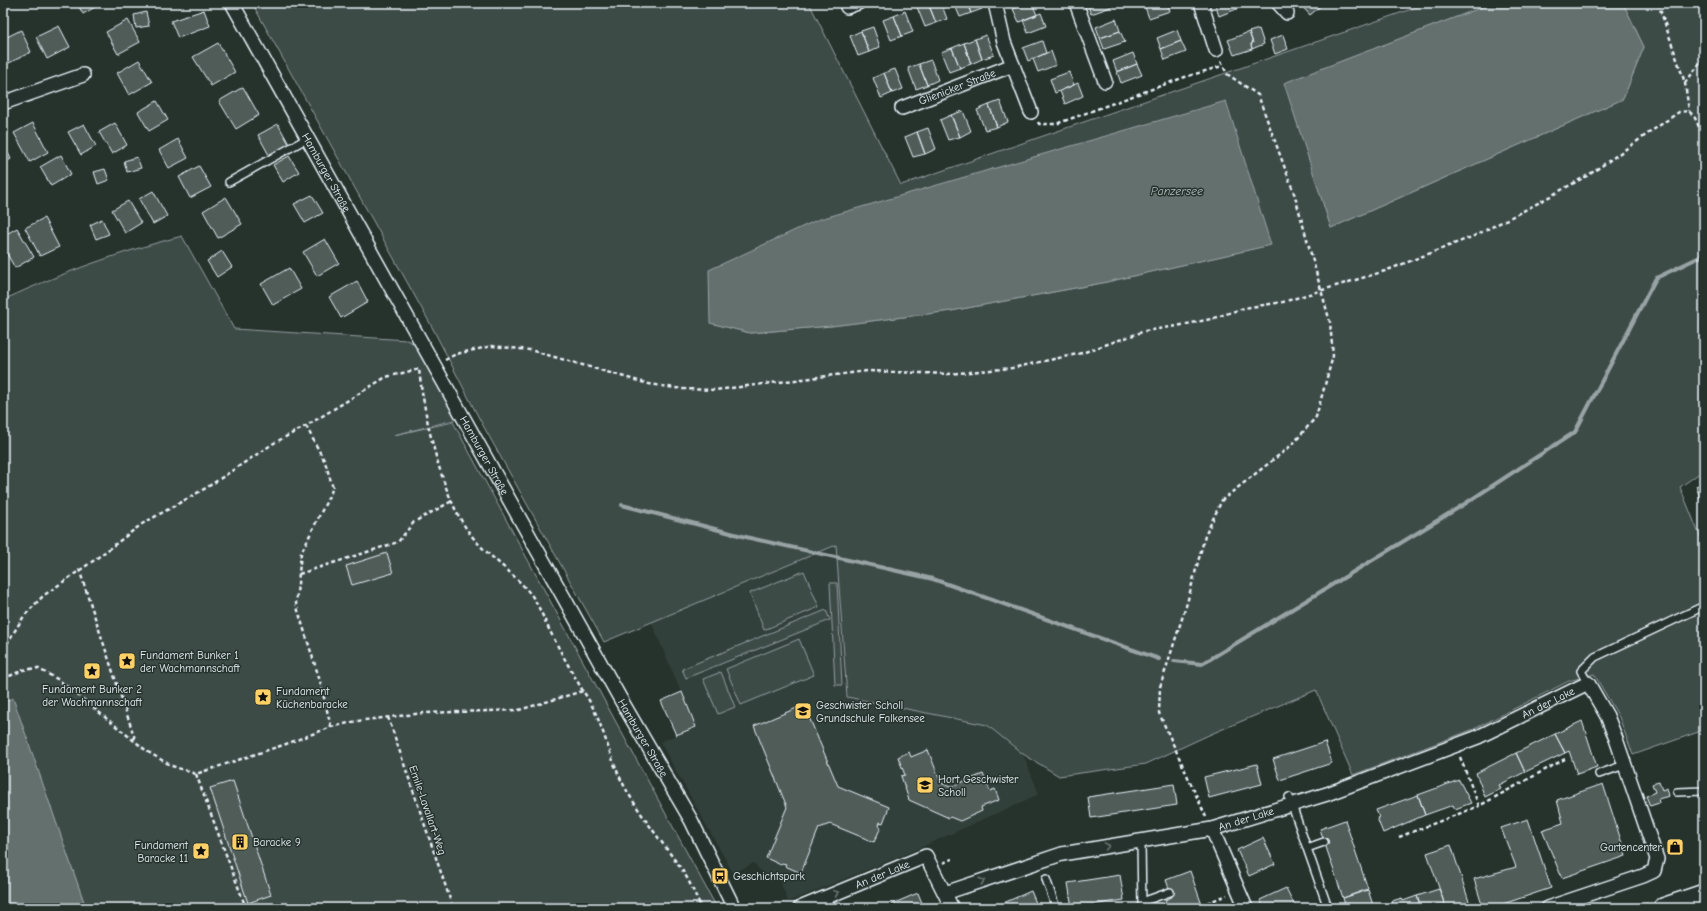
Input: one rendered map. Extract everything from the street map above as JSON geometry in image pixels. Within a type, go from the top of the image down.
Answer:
[{"type":"main road","points":[[1657,906],[1704,894]]},
{"type":"street","name":"Hamburger Straße","points":[[232,3],[621,700],[690,820],[734,908]]},
{"type":"street","points":[[995,3],[998,20],[1031,112]]},
{"type":"street","points":[[1076,3],[1105,81]]},
{"type":"street","points":[[1201,3],[1216,50]]},
{"type":"street","points":[[1278,3],[1287,13]]},
{"type":"street","name":"Glienicker Straße","points":[[902,108],[1013,65]]},
{"type":"street","points":[[3,103],[83,75]]},
{"type":"street","name":"An der Lake","points":[[945,893],[1062,854],[1212,829],[1291,801],[1349,787],[1478,737],[1588,683],[1607,716],[1657,860],[1654,871],[1547,908]]},
{"type":"street","name":"An der Lake","points":[[1212,829],[1246,908]]},
{"type":"street","name":"An der Lake","points":[[800,908],[926,856],[952,908]]},
{"type":"lane","points":[[228,182],[308,138]]},
{"type":"lane","points":[[1588,683],[1581,671],[1595,657],[1704,606]]},
{"type":"lane","points":[[1599,774],[1624,765]]},
{"type":"lane","points":[[1677,792],[1704,791]]},
{"type":"lane","points":[[1291,801],[1328,908]]},
{"type":"lane","points":[[1141,841],[1142,905],[1170,892]]},
{"type":"lane","points":[[1307,848],[1324,842]]},
{"type":"lane","points":[[1046,879],[1056,908]]},
{"type":"path","points":[[1658,3],[1685,83],[1688,111],[1695,118],[1704,138]]},
{"type":"path","points":[[1212,829],[1159,713],[1160,687],[1188,603],[1205,536],[1222,500],[1292,445],[1316,417],[1333,356],[1330,322],[1294,193],[1258,95],[1227,74],[1222,66],[1216,50]]},
{"type":"path","points":[[1685,83],[1704,58]]},
{"type":"path","points":[[1031,112],[1039,124],[1056,124],[1185,77],[1222,66]]},
{"type":"path","points":[[444,360],[456,354],[492,346],[530,350],[649,384],[716,390],[867,371],[948,374],[1012,368],[1054,360],[1082,353],[1145,331],[1211,319],[1244,308],[1283,302],[1385,271],[1474,236],[1529,208],[1590,174],[1679,112],[1688,111]]},
{"type":"path","points":[[3,650],[24,616],[43,596],[79,569],[94,561],[142,524],[206,488],[274,443],[306,426],[386,377],[419,369],[423,404],[438,460],[452,501],[466,528],[485,551],[528,591],[561,653],[591,702],[606,744],[625,788],[651,830],[683,871],[702,908]]},
{"type":"path","points":[[306,426],[325,462],[333,488],[301,553],[296,604],[320,681],[331,727]]},
{"type":"path","points":[[299,574],[398,542],[414,522],[452,501]]},
{"type":"path","points":[[79,569],[136,743]]},
{"type":"path","points":[[3,679],[23,670],[38,668],[59,680],[148,752],[172,766],[196,774],[286,744],[331,727],[357,721],[424,713],[519,710],[583,691]]},
{"type":"path","name":"Emile-Lavallart-Weg","points":[[388,717],[453,908]]},
{"type":"path","points":[[1456,745],[1479,806]]},
{"type":"path","points":[[1399,837],[1479,806],[1565,759]]},
{"type":"path","points":[[196,774],[246,908]]},
{"type":"path","points":[[1207,903],[1226,896],[1238,889]]},
{"type":"path","points":[[1602,908],[1657,906]]},
{"type":"shaded area","points":[[252,3],[809,3],[901,185],[1429,3],[1493,3],[1285,83],[1331,228],[1623,99],[1644,47],[1623,3],[1704,3],[1704,470],[1680,487],[1704,546],[1704,730],[1633,755],[1619,717],[1594,674],[1569,681],[1474,729],[1353,775],[1316,690],[1211,734],[1146,764],[1059,776],[1023,754],[987,725],[847,697],[836,545],[604,642],[480,420],[432,327]],"holes":[[[1270,245],[1102,283],[951,311],[831,326],[750,333],[711,323]]]},
{"type":"shaded area","points":[[182,236],[234,329],[407,340],[418,346],[458,419],[394,435],[453,422],[717,908],[86,908],[13,699],[3,703],[3,300],[91,264]]},
{"type":"shaded area","name":"Geschwister Scholl Grundschule Falkensee","points":[[837,545],[847,697],[987,725],[1023,754],[1039,794],[913,851],[788,902],[779,878],[770,882],[754,863],[733,873],[660,742],[696,727],[651,621]]},
{"type":"shaded area","points":[[804,571],[819,607],[764,630],[750,593]]},
{"type":"shaded area","points":[[830,583],[837,583],[842,685],[835,685]]},
{"type":"shaded area","points":[[826,610],[830,620],[686,678],[682,669]]},
{"type":"shaded area","points":[[799,639],[814,675],[741,705],[726,669]]},
{"type":"shaded area","points":[[721,672],[735,707],[718,714],[703,679]]},
{"type":"water","points":[[1493,3],[1623,3],[1644,47],[1623,99],[1331,228],[1284,83]]},
{"type":"water","name":"Panzersee","points":[[1226,101],[1271,245],[1102,283],[951,311],[831,326],[750,333],[710,323],[709,270],[817,220]]},
{"type":"water","points":[[13,698],[86,908],[3,908],[3,703]]},
{"type":"building","points":[[77,3],[102,3],[83,14]]},
{"type":"building","points":[[928,3],[941,3],[947,19],[936,23]]},
{"type":"building","points":[[928,3],[936,23],[925,27],[917,7]]},
{"type":"building","points":[[954,3],[967,3],[971,13],[960,17]]},
{"type":"building","points":[[967,3],[980,3],[982,9],[971,13]]},
{"type":"building","points":[[1032,3],[1037,15],[1019,22],[1013,9]]},
{"type":"building","points":[[1087,3],[1110,3],[1111,7],[1091,14]]},
{"type":"building","points":[[1144,3],[1157,3],[1145,7]]},
{"type":"building","points":[[1157,3],[1167,3],[1170,11],[1149,18],[1145,7]]},
{"type":"building","points":[[1238,3],[1239,8],[1219,16],[1215,4]]},
{"type":"building","points":[[1299,3],[1324,3],[1310,15]]},
{"type":"building","points":[[204,10],[210,26],[178,38],[171,21]]},
{"type":"building","points":[[905,11],[913,32],[902,36],[894,16]]},
{"type":"building","points":[[146,12],[149,26],[136,28],[134,15]]},
{"type":"building","points":[[1041,13],[1046,26],[1028,33],[1023,20]]},
{"type":"building","points":[[894,16],[902,36],[891,40],[883,20]]},
{"type":"building","points":[[1116,19],[1120,31],[1100,38],[1096,27]]},
{"type":"building","points":[[128,20],[140,42],[118,54],[106,32]]},
{"type":"building","points":[[59,26],[70,47],[47,59],[36,37]]},
{"type":"building","points":[[873,27],[880,47],[869,52],[861,31]]},
{"type":"building","points":[[1259,29],[1264,44],[1252,49],[1251,44],[1253,43],[1249,32]]},
{"type":"building","points":[[21,30],[31,52],[7,64],[3,56],[3,39]]},
{"type":"building","points":[[1177,30],[1181,41],[1161,49],[1157,38]]},
{"type":"building","points":[[861,31],[869,52],[858,56],[850,36]]},
{"type":"building","points":[[1120,31],[1125,42],[1104,49],[1100,38]]},
{"type":"building","points":[[1249,32],[1253,43],[1251,44],[1252,49],[1234,55],[1228,40]]},
{"type":"building","points":[[986,35],[994,55],[982,59],[975,39]]},
{"type":"building","points":[[1283,35],[1288,49],[1275,54],[1270,40]]},
{"type":"building","points":[[975,39],[982,59],[971,64],[964,43]]},
{"type":"building","points":[[1042,41],[1046,53],[1028,61],[1023,48]]},
{"type":"building","points":[[1181,41],[1186,52],[1165,60],[1161,49]]},
{"type":"building","points":[[218,43],[235,72],[211,86],[193,57]]},
{"type":"building","points":[[964,43],[971,64],[960,68],[952,48]]},
{"type":"building","points":[[952,48],[960,68],[949,72],[941,52]]},
{"type":"building","points":[[1051,51],[1056,65],[1038,72],[1033,59]]},
{"type":"building","points":[[1133,53],[1137,64],[1117,72],[1113,61]]},
{"type":"building","points":[[139,60],[152,82],[129,95],[117,73]]},
{"type":"building","points":[[931,60],[938,80],[927,85],[919,64]]},
{"type":"building","points":[[919,64],[927,85],[916,89],[908,68]]},
{"type":"building","points":[[1137,64],[1142,75],[1121,83],[1117,72]]},
{"type":"building","points":[[895,69],[903,89],[892,93],[884,73]]},
{"type":"building","points":[[1069,72],[1074,85],[1055,93],[1050,79]]},
{"type":"building","points":[[884,73],[892,93],[881,98],[873,78]]},
{"type":"building","points":[[1078,83],[1083,96],[1065,104],[1060,91]]},
{"type":"building","points":[[243,87],[259,115],[236,129],[219,101]]},
{"type":"building","points":[[157,101],[168,120],[149,131],[138,112]]},
{"type":"building","points":[[1000,101],[1008,122],[997,127],[989,105]]},
{"type":"building","points":[[989,105],[997,127],[985,130],[977,110]]},
{"type":"building","points":[[963,111],[971,131],[960,137],[951,115]]},
{"type":"building","points":[[951,115],[960,137],[948,140],[940,120]]},
{"type":"building","points":[[33,123],[48,152],[30,162],[14,133]]},
{"type":"building","points":[[115,123],[127,145],[112,154],[99,132]]},
{"type":"building","points":[[84,124],[96,146],[81,155],[68,132]]},
{"type":"building","points":[[278,124],[289,144],[269,155],[258,135]]},
{"type":"building","points":[[928,128],[936,149],[925,154],[917,132]]},
{"type":"building","points":[[917,132],[925,154],[913,157],[905,137]]},
{"type":"building","points":[[178,139],[188,158],[169,168],[159,150]]},
{"type":"building","points":[[3,143],[11,159],[3,164]]},
{"type":"building","points":[[61,155],[71,174],[51,186],[40,167]]},
{"type":"building","points":[[289,156],[299,172],[283,182],[273,165]]},
{"type":"building","points":[[137,157],[141,168],[127,172],[124,161]]},
{"type":"building","points":[[199,166],[211,187],[190,198],[179,177]]},
{"type":"building","points":[[105,169],[109,180],[98,184],[94,172]]},
{"type":"building","points":[[153,191],[167,216],[153,224],[139,199]]},
{"type":"building","points":[[312,195],[323,213],[305,223],[294,204]]},
{"type":"building","points":[[226,197],[242,224],[218,238],[203,211]]},
{"type":"building","points":[[128,201],[141,223],[125,233],[112,210]]},
{"type":"building","points":[[44,218],[59,247],[40,256],[25,228]]},
{"type":"building","points":[[102,219],[109,234],[96,239],[90,225]]},
{"type":"building","points":[[17,228],[34,257],[15,268],[3,247],[3,236]]},
{"type":"building","points":[[325,239],[339,263],[317,276],[303,252]]},
{"type":"building","points":[[222,251],[232,267],[217,277],[207,261]]},
{"type":"building","points":[[289,268],[301,289],[273,305],[261,284]]},
{"type":"building","points":[[357,281],[368,302],[341,318],[329,297]]},
{"type":"building","points":[[1704,483],[1704,510],[1696,486]]},
{"type":"building","points":[[387,553],[393,573],[352,585],[346,566]]},
{"type":"building","points":[[682,692],[696,727],[676,735],[661,701]]},
{"type":"building","points":[[804,705],[838,786],[889,807],[883,823],[880,822],[879,826],[881,827],[874,842],[830,824],[819,828],[801,873],[785,866],[786,864],[782,863],[781,865],[766,858],[787,807],[754,726]]},
{"type":"building","points":[[1582,721],[1597,767],[1577,774],[1569,751],[1565,753],[1555,734]]},
{"type":"building","points":[[1555,734],[1565,753],[1525,772],[1516,753]]},
{"type":"building","points":[[1325,742],[1332,763],[1280,780],[1273,759]]},
{"type":"building","name":"Hort Geschwister Scholl","points":[[928,750],[941,783],[950,787],[983,774],[990,791],[995,789],[999,800],[981,807],[982,811],[960,821],[950,817],[949,818],[909,800],[901,776],[905,775],[898,757],[909,752],[911,757]]},
{"type":"building","points":[[1516,753],[1525,772],[1499,785],[1501,789],[1485,797],[1476,773]]},
{"type":"building","points":[[1257,764],[1262,784],[1209,798],[1204,777]]},
{"type":"building","points":[[1459,780],[1471,803],[1455,809],[1453,805],[1425,815],[1418,795]]},
{"type":"building","name":"Baracke 9","points":[[233,781],[271,895],[248,903],[210,788]]},
{"type":"building","points":[[1659,782],[1662,790],[1667,788],[1669,796],[1658,799],[1659,803],[1650,806],[1646,796],[1655,792],[1652,784]]},
{"type":"building","points":[[1174,784],[1177,805],[1091,818],[1088,797]]},
{"type":"building","points":[[1603,784],[1626,856],[1562,878],[1542,830],[1563,823],[1557,800]]},
{"type":"building","points":[[1418,795],[1425,815],[1383,833],[1377,818],[1379,817],[1376,810]]},
{"type":"building","points":[[1528,819],[1551,888],[1491,908],[1483,908],[1474,879],[1516,867],[1501,828]]},
{"type":"building","points":[[1345,820],[1368,889],[1343,898],[1320,829]]},
{"type":"building","points":[[1263,838],[1275,864],[1249,876],[1237,850]]},
{"type":"building","points":[[1451,845],[1471,908],[1446,908],[1427,853]]},
{"type":"building","points":[[1190,871],[1203,908],[1168,908],[1165,900],[1172,897],[1166,880]]},
{"type":"building","points":[[1120,875],[1124,900],[1072,908],[1068,883]]},
{"type":"building","points":[[1286,888],[1296,908],[1264,908],[1260,900]]},
{"type":"building","points":[[1439,889],[1446,908],[1421,908],[1417,896]]},
{"type":"building","points":[[1368,890],[1374,908],[1346,908],[1343,898]]},
{"type":"building","points":[[1031,891],[1038,908],[992,908]]},
{"type":"building","points":[[918,893],[924,908],[894,908],[892,904]]},
{"type":"building","points":[[1417,896],[1421,908],[1387,908],[1387,906],[1393,904],[1392,901],[1402,898],[1403,901]]},
{"type":"waterway","points":[[1174,661],[1202,664],[1463,505],[1575,432],[1656,278],[1704,255]]},
{"type":"waterway","points":[[622,505],[750,538],[933,579],[1159,659]]},
{"type":"place","name":"Fundament Bunker 1 der Wachmannschaft","points":[[127,661]]},
{"type":"place","name":"Fundament Bunker 2 der Wachmannschaft","points":[[92,671]]},
{"type":"place","name":"Fundament Küchenbaracke","points":[[263,697]]},
{"type":"place","name":"Geschwister Scholl Grundschule Falkensee","points":[[803,711]]},
{"type":"place","name":"Hort Geschwister Scholl","points":[[925,785]]},
{"type":"place","name":"Baracke 9","points":[[240,842]]},
{"type":"place","name":"Gartencenter","points":[[1675,847]]},
{"type":"place","name":"Fundament Baracke 11","points":[[201,851]]},
{"type":"place","name":"Geschichtspark","points":[[720,876]]}]
